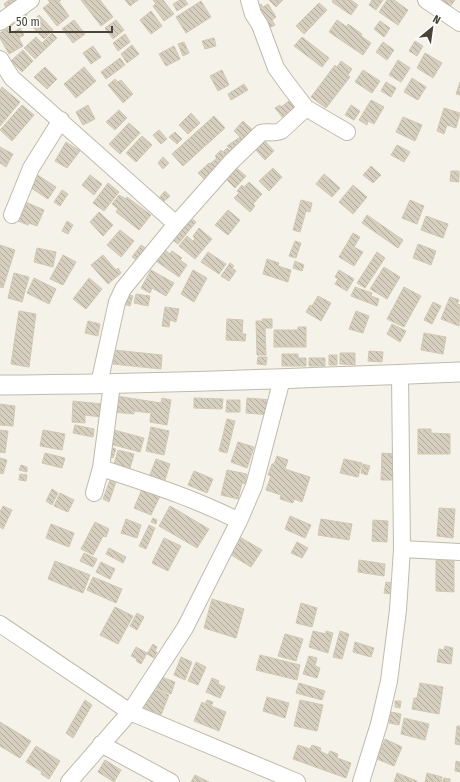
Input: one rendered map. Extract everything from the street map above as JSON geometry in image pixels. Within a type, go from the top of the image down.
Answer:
[{"type":"street","points":[[0,22],[31,0]]},
{"type":"street","points":[[249,0],[253,14],[260,25],[276,68],[306,108],[346,132]]},
{"type":"street","points":[[426,0],[460,23]]},
{"type":"street","points":[[0,59],[12,78],[61,120],[176,224]]},
{"type":"street","points":[[94,493],[101,468],[105,384],[117,302],[123,289],[176,224],[230,163],[261,133],[276,133],[281,131],[306,108]]},
{"type":"street","points":[[12,215],[31,168],[61,120]]},
{"type":"street","points":[[0,385],[105,384],[282,379],[460,372]]},
{"type":"street","points":[[361,782],[379,724],[389,681],[398,610],[402,548],[400,375]]},
{"type":"street","points":[[69,782],[130,712],[185,628],[239,520],[254,486],[282,379]]},
{"type":"street","points":[[101,468],[183,495],[239,520]]},
{"type":"street","points":[[402,548],[460,552]]},
{"type":"street","points":[[0,624],[130,712],[297,782]]},
{"type":"street","points":[[101,744],[171,782]]},
{"type":"building","points":[[9,0],[22,0],[9,11],[4,4]]},
{"type":"building","points":[[48,0],[61,0],[59,2],[69,16],[57,26],[43,8],[50,3]]},
{"type":"building","points":[[81,0],[100,0],[113,17],[101,26]]},
{"type":"building","points":[[125,0],[138,0],[130,6]]},
{"type":"building","points":[[153,0],[163,0],[174,14],[164,21],[153,6],[156,4]]},
{"type":"building","points":[[180,0],[185,0],[188,4],[177,11],[173,4]]},
{"type":"building","points":[[269,0],[283,0],[276,7]]},
{"type":"building","points":[[333,0],[351,0],[358,5],[351,15],[332,2]]},
{"type":"building","points":[[372,0],[383,0],[376,10],[369,5]]},
{"type":"building","points":[[387,0],[394,0],[408,10],[398,25],[379,12]]},
{"type":"building","points":[[440,0],[455,0],[450,7]]},
{"type":"building","points":[[201,1],[211,17],[186,33],[176,17]]},
{"type":"building","points":[[319,3],[327,10],[304,34],[296,26]]},
{"type":"building","points":[[261,4],[263,7],[268,4],[276,17],[272,20],[275,25],[269,28],[256,7]]},
{"type":"building","points":[[24,10],[27,15],[11,26],[7,21]]},
{"type":"building","points":[[151,11],[162,26],[151,34],[140,20]]},
{"type":"building","points":[[39,15],[53,30],[44,39],[30,24]]},
{"type":"building","points":[[74,20],[85,34],[73,43],[62,29]]},
{"type":"building","points":[[116,20],[124,30],[113,39],[105,28]]},
{"type":"building","points":[[337,20],[347,27],[348,24],[362,34],[361,36],[371,43],[363,55],[329,32]]},
{"type":"building","points":[[380,21],[390,28],[384,37],[374,29]]},
{"type":"building","points":[[8,28],[12,33],[20,28],[24,35],[19,38],[23,46],[9,54],[0,38],[0,33]]},
{"type":"building","points":[[52,33],[57,38],[35,59],[24,48],[36,37],[42,43]]},
{"type":"building","points":[[125,34],[130,42],[118,51],[113,43]]},
{"type":"building","points":[[302,37],[329,58],[322,67],[294,46]]},
{"type":"building","points":[[214,38],[216,46],[205,49],[202,41]]},
{"type":"building","points":[[415,41],[423,46],[417,56],[409,51]]},
{"type":"building","points":[[184,42],[189,53],[183,56],[178,44]]},
{"type":"building","points":[[383,42],[394,50],[387,60],[376,52]]},
{"type":"building","points":[[132,45],[139,54],[127,63],[121,54]]},
{"type":"building","points":[[93,46],[101,57],[91,64],[83,53]]},
{"type":"building","points":[[174,46],[180,59],[166,66],[159,54]]},
{"type":"building","points":[[23,50],[33,61],[22,72],[11,61]]},
{"type":"building","points":[[425,53],[442,63],[433,78],[417,68]]},
{"type":"building","points":[[120,58],[125,65],[106,79],[101,72]]},
{"type":"building","points":[[398,60],[410,68],[401,82],[389,75]]},
{"type":"building","points":[[341,61],[352,69],[348,75],[350,77],[326,108],[311,97],[335,65],[337,67]]},
{"type":"building","points":[[45,67],[57,79],[47,89],[34,77]]},
{"type":"building","points":[[84,67],[96,81],[76,98],[64,84]]},
{"type":"building","points":[[222,70],[229,85],[218,91],[210,76]]},
{"type":"building","points":[[363,70],[380,81],[372,93],[355,82]]},
{"type":"building","points":[[412,78],[426,87],[418,100],[404,92]]},
{"type":"building","points":[[115,79],[118,82],[121,80],[133,94],[123,103],[108,85]]},
{"type":"building","points":[[386,82],[396,88],[391,97],[381,91]]},
{"type":"building","points":[[460,82],[460,95],[456,94]]},
{"type":"building","points":[[244,84],[248,90],[231,100],[228,94]]},
{"type":"building","points":[[2,87],[20,102],[0,126],[0,90]]},
{"type":"building","points":[[371,100],[384,107],[374,124],[368,121],[367,125],[359,120]]},
{"type":"building","points":[[289,101],[295,108],[283,118],[275,108],[280,105],[281,107]]},
{"type":"building","points":[[22,105],[34,115],[12,141],[0,130]]},
{"type":"building","points":[[88,105],[95,119],[83,125],[76,112]]},
{"type":"building","points":[[351,105],[360,111],[354,120],[345,115]]},
{"type":"building","points":[[444,108],[460,113],[456,128],[447,125],[444,134],[437,131]]},
{"type":"building","points":[[119,110],[127,118],[115,130],[106,122]]},
{"type":"building","points":[[191,113],[200,123],[188,134],[179,125]]},
{"type":"building","points":[[214,116],[225,128],[183,166],[172,154]]},
{"type":"building","points":[[403,117],[422,125],[415,141],[396,132]]},
{"type":"building","points":[[243,121],[256,133],[235,154],[227,146],[240,137],[234,131]]},
{"type":"building","points":[[129,123],[140,133],[120,154],[109,144]]},
{"type":"building","points":[[159,130],[167,139],[161,144],[153,135]]},
{"type":"building","points":[[175,132],[182,139],[177,144],[169,137]]},
{"type":"building","points":[[142,136],[152,145],[136,162],[126,153]]},
{"type":"building","points":[[262,138],[274,151],[265,160],[253,147]]},
{"type":"building","points":[[66,142],[80,151],[67,168],[55,161]]},
{"type":"building","points":[[397,145],[410,152],[404,162],[391,155]]},
{"type":"building","points":[[0,147],[13,154],[6,167],[0,163]]},
{"type":"building","points":[[227,148],[233,154],[205,180],[198,173],[217,158],[215,156],[221,150],[223,152]]},
{"type":"building","points":[[163,157],[169,163],[163,169],[158,163]]},
{"type":"building","points":[[233,165],[246,176],[235,188],[223,176]]},
{"type":"building","points":[[371,166],[381,175],[373,183],[363,175]]},
{"type":"building","points":[[273,168],[282,177],[269,191],[259,181]]},
{"type":"building","points":[[451,171],[459,171],[459,182],[450,181]]},
{"type":"building","points":[[36,174],[56,187],[48,199],[28,186]]},
{"type":"building","points":[[324,174],[340,188],[332,197],[316,184]]},
{"type":"building","points":[[90,175],[102,184],[94,195],[82,185]]},
{"type":"building","points":[[249,182],[262,194],[253,204],[255,206],[250,212],[234,198],[239,193],[237,191],[242,185],[244,187]]},
{"type":"building","points":[[108,183],[119,192],[104,211],[93,203]]},
{"type":"building","points":[[353,185],[367,197],[353,214],[339,202]]},
{"type":"building","points":[[62,190],[68,194],[60,206],[54,202]]},
{"type":"building","points":[[165,191],[170,196],[162,203],[158,199]]},
{"type":"building","points":[[119,195],[126,199],[127,197],[151,215],[139,230],[116,212],[118,209],[112,204]]},
{"type":"building","points":[[21,200],[44,210],[37,226],[29,223],[28,225],[13,219]]},
{"type":"building","points":[[301,200],[312,203],[310,212],[306,211],[300,232],[293,230]]},
{"type":"building","points":[[410,200],[424,206],[417,224],[402,218]]},
{"type":"building","points":[[228,210],[240,220],[228,235],[215,225]]},
{"type":"building","points":[[99,212],[113,225],[103,236],[90,222]]},
{"type":"building","points":[[367,215],[403,240],[398,248],[362,223]]},
{"type":"building","points":[[188,216],[196,222],[178,244],[170,238]]},
{"type":"building","points":[[426,216],[448,224],[443,238],[421,230]]},
{"type":"building","points":[[67,221],[73,225],[68,234],[62,231]]},
{"type":"building","points":[[199,228],[212,239],[195,259],[179,246],[187,236],[193,241],[195,239],[193,236]]},
{"type":"building","points":[[120,230],[134,241],[121,257],[107,245]]},
{"type":"building","points":[[353,233],[360,237],[354,247],[363,252],[354,266],[339,257]]},
{"type":"building","points":[[295,241],[301,243],[296,258],[289,256]]},
{"type":"building","points":[[418,244],[436,251],[431,265],[413,258]]},
{"type":"building","points":[[0,245],[15,250],[3,288],[0,287]]},
{"type":"building","points":[[141,245],[147,249],[138,261],[132,257]]},
{"type":"building","points":[[37,248],[56,252],[53,267],[34,262]]},
{"type":"building","points":[[164,249],[170,254],[172,251],[182,258],[180,260],[187,265],[179,277],[156,261]]},
{"type":"building","points":[[208,252],[226,264],[219,274],[201,262]]},
{"type":"building","points":[[377,252],[385,258],[365,288],[357,283]]},
{"type":"building","points":[[63,255],[76,262],[63,285],[50,279]]},
{"type":"building","points":[[103,255],[116,270],[118,268],[121,273],[108,284],[91,265]]},
{"type":"building","points":[[267,259],[279,263],[278,266],[291,270],[288,282],[263,274]]},
{"type":"building","points":[[295,261],[304,265],[302,271],[293,268]]},
{"type":"building","points":[[230,263],[234,266],[232,268],[236,271],[229,281],[221,276]]},
{"type":"building","points":[[384,267],[400,277],[387,299],[370,289]]},
{"type":"building","points":[[151,270],[174,283],[166,296],[152,288],[150,293],[141,288]]},
{"type":"building","points":[[193,270],[207,278],[194,302],[181,294]]},
{"type":"building","points":[[339,270],[354,279],[347,291],[335,284],[338,279],[335,277]]},
{"type":"building","points":[[14,273],[29,277],[22,302],[8,298]]},
{"type":"building","points":[[34,278],[56,289],[49,304],[27,293]]},
{"type":"building","points":[[89,278],[102,289],[86,309],[73,299]]},
{"type":"building","points":[[355,287],[372,293],[371,296],[379,299],[377,306],[351,296]]},
{"type":"building","points":[[404,287],[421,296],[404,327],[387,319]]},
{"type":"building","points":[[125,294],[133,296],[130,306],[123,304]]},
{"type":"building","points":[[136,294],[150,296],[148,306],[134,303]]},
{"type":"building","points":[[318,296],[331,303],[321,321],[306,312]]},
{"type":"building","points":[[450,297],[459,300],[457,304],[460,305],[459,326],[441,319]]},
{"type":"building","points":[[433,302],[441,306],[432,324],[424,320]]},
{"type":"building","points":[[165,307],[179,309],[176,322],[170,320],[169,327],[162,326]]},
{"type":"building","points":[[19,311],[36,314],[29,367],[11,364]]},
{"type":"building","points":[[356,311],[369,316],[363,333],[349,329]]},
{"type":"building","points":[[227,319],[243,320],[242,334],[246,334],[245,341],[226,340]]},
{"type":"building","points":[[262,319],[272,319],[272,328],[265,328],[266,355],[257,355],[256,321],[263,321]]},
{"type":"building","points":[[88,321],[100,324],[98,336],[85,333]]},
{"type":"building","points":[[392,324],[406,331],[400,342],[387,334]]},
{"type":"building","points":[[298,327],[306,327],[306,347],[274,347],[274,330],[298,330]]},
{"type":"building","points":[[424,333],[446,337],[443,354],[421,350]]},
{"type":"building","points":[[114,350],[162,355],[161,369],[113,364]]},
{"type":"building","points":[[369,351],[383,352],[382,362],[368,361]]},
{"type":"building","points":[[340,353],[355,353],[355,365],[340,364]]},
{"type":"building","points":[[282,354],[298,354],[298,358],[306,358],[306,366],[282,366]]},
{"type":"building","points":[[329,355],[337,355],[337,365],[329,365]]},
{"type":"building","points":[[258,357],[267,357],[266,365],[257,364]]},
{"type":"building","points":[[309,358],[325,358],[325,366],[309,366]]},
{"type":"building","points":[[116,396],[161,403],[162,398],[171,400],[167,425],[150,422],[151,413],[134,411],[134,414],[114,412]]},
{"type":"building","points":[[194,398],[223,399],[222,409],[194,408]]},
{"type":"building","points":[[247,398],[272,400],[270,415],[246,413]]},
{"type":"building","points":[[227,400],[240,400],[240,412],[226,412]]},
{"type":"building","points":[[73,401],[102,404],[101,417],[85,415],[85,423],[72,422]]},
{"type":"building","points":[[0,404],[15,406],[13,426],[0,425]]},
{"type":"building","points":[[227,419],[235,421],[227,453],[219,451]]},
{"type":"building","points":[[75,425],[94,429],[93,437],[73,433]]},
{"type":"building","points":[[151,427],[169,431],[164,455],[146,451]]},
{"type":"building","points":[[418,429],[431,429],[431,433],[450,434],[450,454],[418,454]]},
{"type":"building","points":[[0,430],[8,431],[5,453],[0,452]]},
{"type":"building","points":[[43,430],[65,434],[62,450],[40,446]]},
{"type":"building","points":[[114,430],[144,438],[140,452],[110,444]]},
{"type":"building","points":[[238,442],[254,447],[247,468],[231,462]]},
{"type":"building","points":[[109,447],[116,449],[113,458],[106,456]]},
{"type":"building","points":[[118,450],[134,454],[129,472],[113,468]]},
{"type":"building","points":[[45,453],[65,458],[62,468],[42,463]]},
{"type":"building","points":[[382,453],[395,454],[394,480],[381,480]]},
{"type":"building","points":[[277,456],[288,460],[285,469],[310,477],[302,502],[294,499],[293,503],[280,499],[281,495],[266,490],[271,476],[268,475]]},
{"type":"building","points":[[0,458],[7,460],[3,474],[0,473]]},
{"type":"building","points":[[156,459],[170,464],[163,486],[148,480]]},
{"type":"building","points":[[344,459],[362,463],[358,477],[340,473]]},
{"type":"building","points":[[363,464],[370,466],[367,475],[361,473]]},
{"type":"building","points":[[21,465],[27,467],[27,472],[19,470]]},
{"type":"building","points":[[227,470],[247,474],[245,484],[242,483],[238,499],[221,495]]},
{"type":"building","points":[[194,471],[213,479],[207,493],[188,485]]},
{"type":"building","points":[[20,474],[27,475],[26,481],[19,480]]},
{"type":"building","points":[[110,480],[116,482],[109,502],[103,499]]},
{"type":"building","points":[[143,487],[161,494],[151,515],[134,508]]},
{"type":"building","points":[[52,489],[58,493],[52,505],[46,501]]},
{"type":"building","points":[[60,493],[74,500],[68,512],[54,506]]},
{"type":"building","points":[[3,506],[12,510],[3,529],[0,527],[0,512]]},
{"type":"building","points":[[170,506],[209,529],[197,548],[159,526]]},
{"type":"building","points":[[439,508],[455,509],[453,538],[437,536]]},
{"type":"building","points":[[290,516],[311,525],[305,538],[285,529]]},
{"type":"building","points":[[153,518],[157,520],[156,524],[151,522]]},
{"type":"building","points":[[126,519],[141,525],[137,538],[121,533]]},
{"type":"building","points":[[321,519],[352,524],[349,540],[318,535]]},
{"type":"building","points":[[373,520],[388,521],[387,542],[372,541]]},
{"type":"building","points":[[95,522],[109,529],[106,537],[103,536],[93,555],[81,549]]},
{"type":"building","points":[[51,524],[74,533],[69,547],[46,538]]},
{"type":"building","points":[[149,525],[155,528],[146,549],[139,546]]},
{"type":"building","points":[[238,536],[262,550],[251,567],[228,553]]},
{"type":"building","points":[[164,538],[181,546],[168,571],[152,563]]},
{"type":"building","points":[[297,542],[308,548],[302,558],[291,553]]},
{"type":"building","points":[[109,548],[126,557],[123,563],[106,554]]},
{"type":"building","points":[[84,553],[97,559],[93,567],[80,561]]},
{"type":"building","points":[[359,560],[385,564],[384,576],[358,572]]},
{"type":"building","points":[[436,560],[454,561],[454,592],[436,591]]},
{"type":"building","points":[[55,561],[90,575],[83,593],[48,579]]},
{"type":"building","points":[[101,562],[115,569],[110,579],[96,572]]},
{"type":"building","points":[[93,577],[122,589],[116,603],[87,590]]},
{"type":"building","points":[[386,582],[393,583],[391,594],[384,593]]},
{"type":"building","points":[[212,599],[244,609],[236,638],[204,628]]},
{"type":"building","points":[[301,603],[317,608],[312,627],[296,623]]},
{"type":"building","points":[[115,607],[133,616],[118,644],[100,635]]},
{"type":"building","points":[[137,613],[144,617],[137,630],[130,626]]},
{"type":"building","points":[[313,631],[326,634],[326,631],[333,633],[328,653],[309,647]]},
{"type":"building","points":[[340,631],[349,634],[342,659],[333,657]]},
{"type":"building","points":[[285,634],[303,639],[296,661],[278,656]]},
{"type":"building","points":[[355,642],[374,648],[371,657],[353,652]]},
{"type":"building","points":[[153,644],[157,647],[155,651],[157,652],[154,658],[147,654]]},
{"type":"building","points":[[445,646],[453,648],[451,664],[437,662],[439,649],[444,650]]},
{"type":"building","points":[[136,647],[147,653],[141,664],[136,661],[137,659],[131,656]]},
{"type":"building","points":[[260,655],[300,665],[297,680],[256,670]]},
{"type":"building","points":[[309,656],[317,658],[315,666],[320,668],[317,678],[303,674]]},
{"type":"building","points":[[181,657],[192,662],[185,680],[174,675]]},
{"type":"building","points":[[196,662],[206,667],[198,685],[188,681]]},
{"type":"building","points":[[159,676],[175,682],[171,694],[155,688]]},
{"type":"building","points":[[212,678],[219,681],[218,684],[225,687],[220,698],[206,692]]},
{"type":"building","points":[[299,683],[325,691],[322,700],[296,693]]},
{"type":"building","points":[[420,683],[443,687],[439,714],[412,709],[414,698],[417,698]]},
{"type":"building","points":[[151,688],[169,695],[161,715],[143,708]]},
{"type":"building","points":[[267,697],[289,703],[285,718],[263,711]]},
{"type":"building","points":[[85,700],[92,705],[73,738],[66,733]]},
{"type":"building","points":[[207,700],[213,702],[211,706],[226,712],[219,731],[194,721],[202,702],[205,704]]},
{"type":"building","points":[[300,700],[323,705],[317,731],[294,726]]},
{"type":"building","points":[[395,701],[401,701],[400,708],[395,707]]},
{"type":"building","points":[[391,712],[401,714],[399,725],[389,723]]},
{"type":"building","points":[[404,718],[429,724],[425,740],[401,734]]},
{"type":"building","points":[[0,722],[31,741],[20,758],[0,746]]},
{"type":"building","points":[[457,726],[460,726],[460,745],[455,744]]},
{"type":"building","points":[[385,739],[402,747],[394,766],[377,759]]},
{"type":"building","points":[[298,745],[310,749],[312,745],[321,748],[320,751],[328,755],[330,751],[338,754],[337,758],[351,763],[346,778],[293,759]]},
{"type":"building","points":[[36,746],[60,761],[49,779],[41,774],[42,772],[26,762]]},
{"type":"building","points":[[105,760],[121,770],[114,782],[98,772]]},
{"type":"building","points":[[456,761],[460,762],[460,772],[455,771]]},
{"type":"building","points":[[397,773],[417,781],[417,782],[394,782]]},
{"type":"building","points":[[427,773],[442,777],[441,782],[425,782]]},
{"type":"building","points":[[195,775],[209,782],[191,782]]},
{"type":"building","points":[[444,778],[450,779],[450,782],[442,782]]}]
